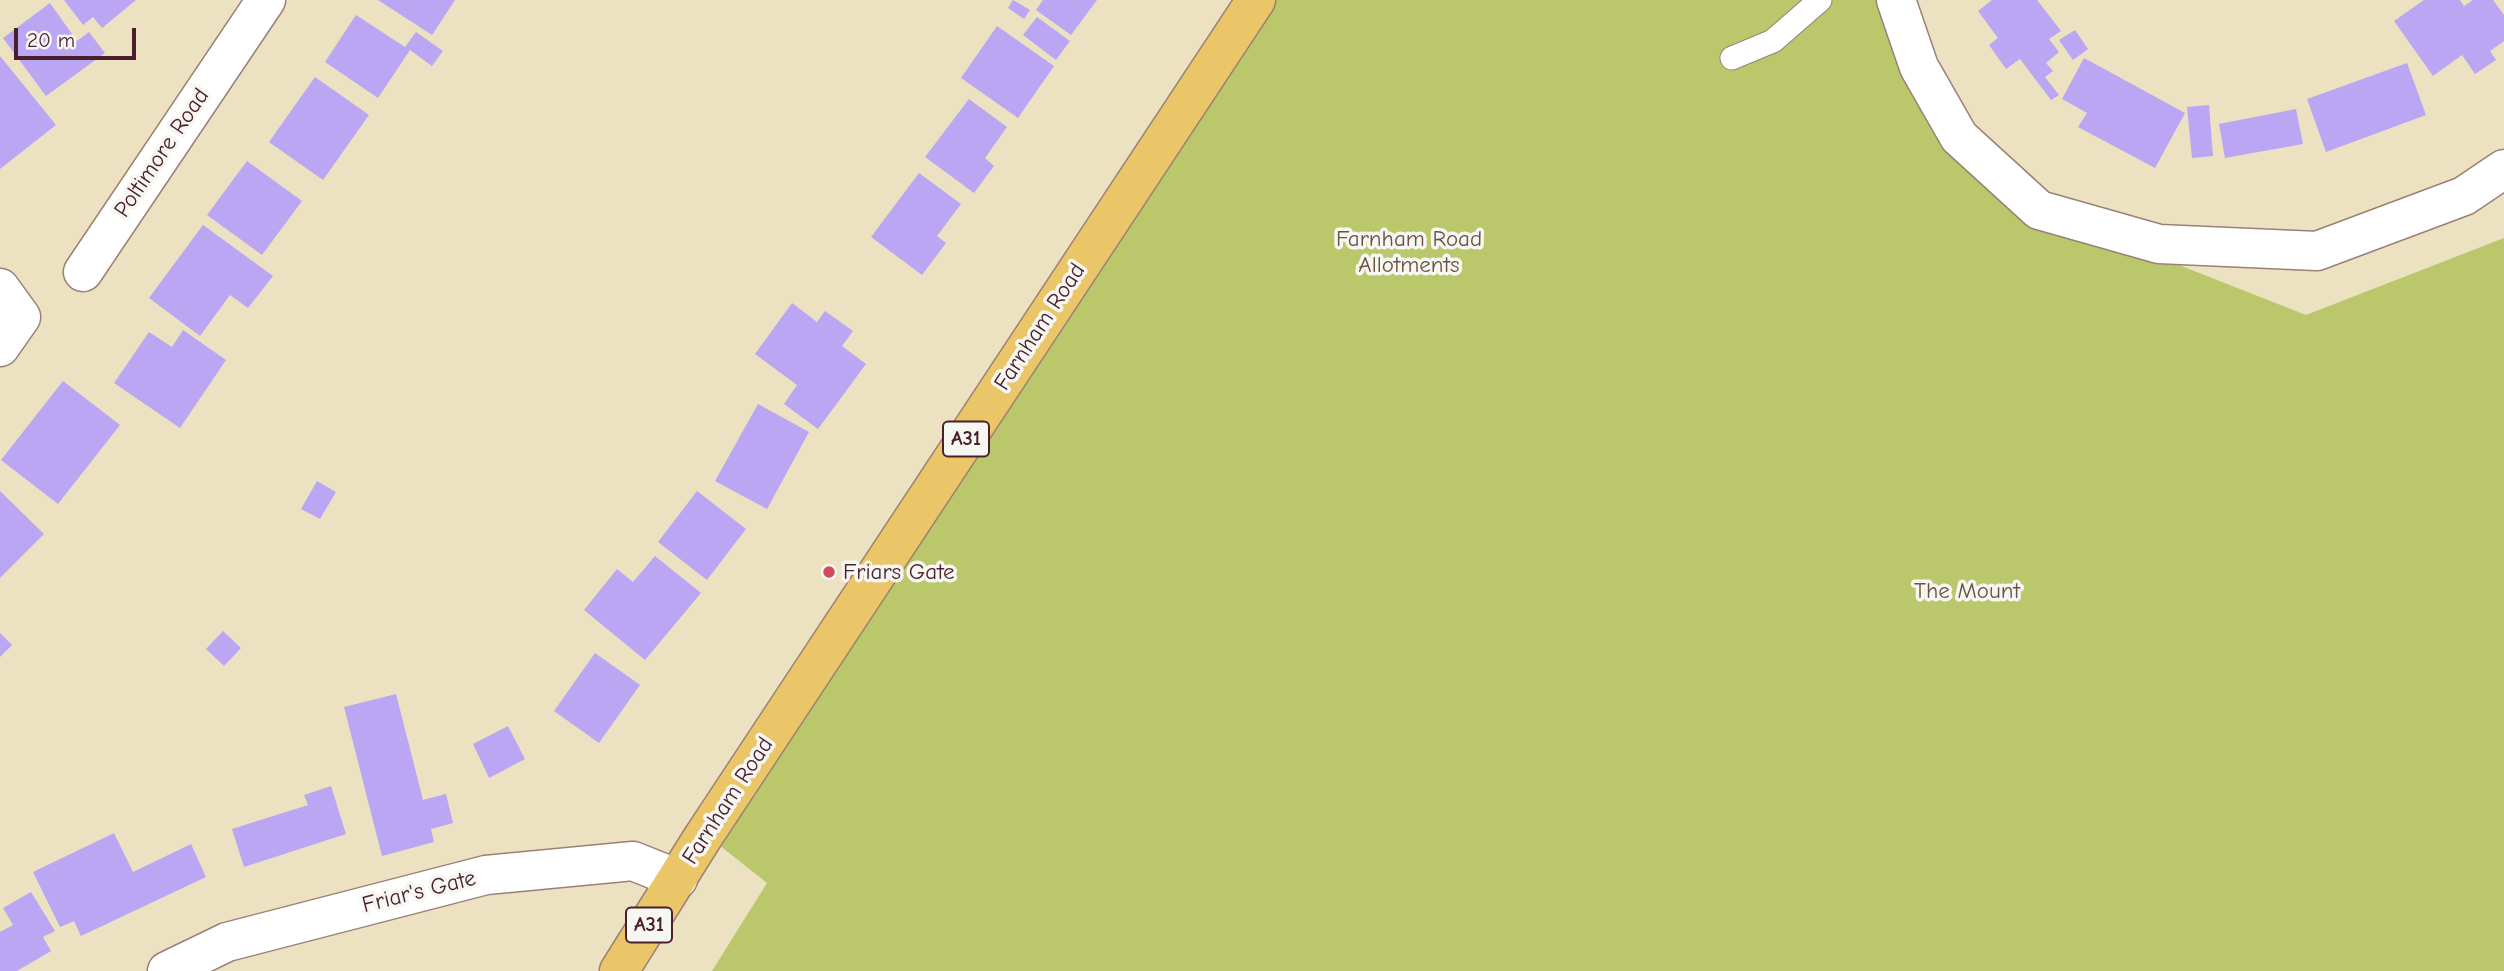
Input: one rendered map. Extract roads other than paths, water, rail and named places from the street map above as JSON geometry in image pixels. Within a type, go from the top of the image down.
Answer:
[{"type":"main road","name":"Farnham Road","points":[[619,971],[703,837],[1256,0]]},
{"type":"street","name":"Poltimore Road","points":[[82,272],[266,0]]},
{"type":"street","points":[[1896,0],[1919,67],[1959,137],[2039,210],[2159,244],[2317,251],[2464,196],[2504,169]]},
{"type":"street","points":[[0,288],[21,317],[0,347]]},
{"type":"street","name":"Friar's Gate","points":[[167,971],[227,942],[486,875],[633,861],[678,879]]},
{"type":"lane","points":[[1732,58],[1773,41],[1820,0]]},
{"type":"place","name":"Friars Gate","points":[[829,572]]},
{"type":"park label","name":"Farnham Road Allotments","points":[[1409,252]]},
{"type":"park label","name":"The Mount","points":[[1967,591]]}]
